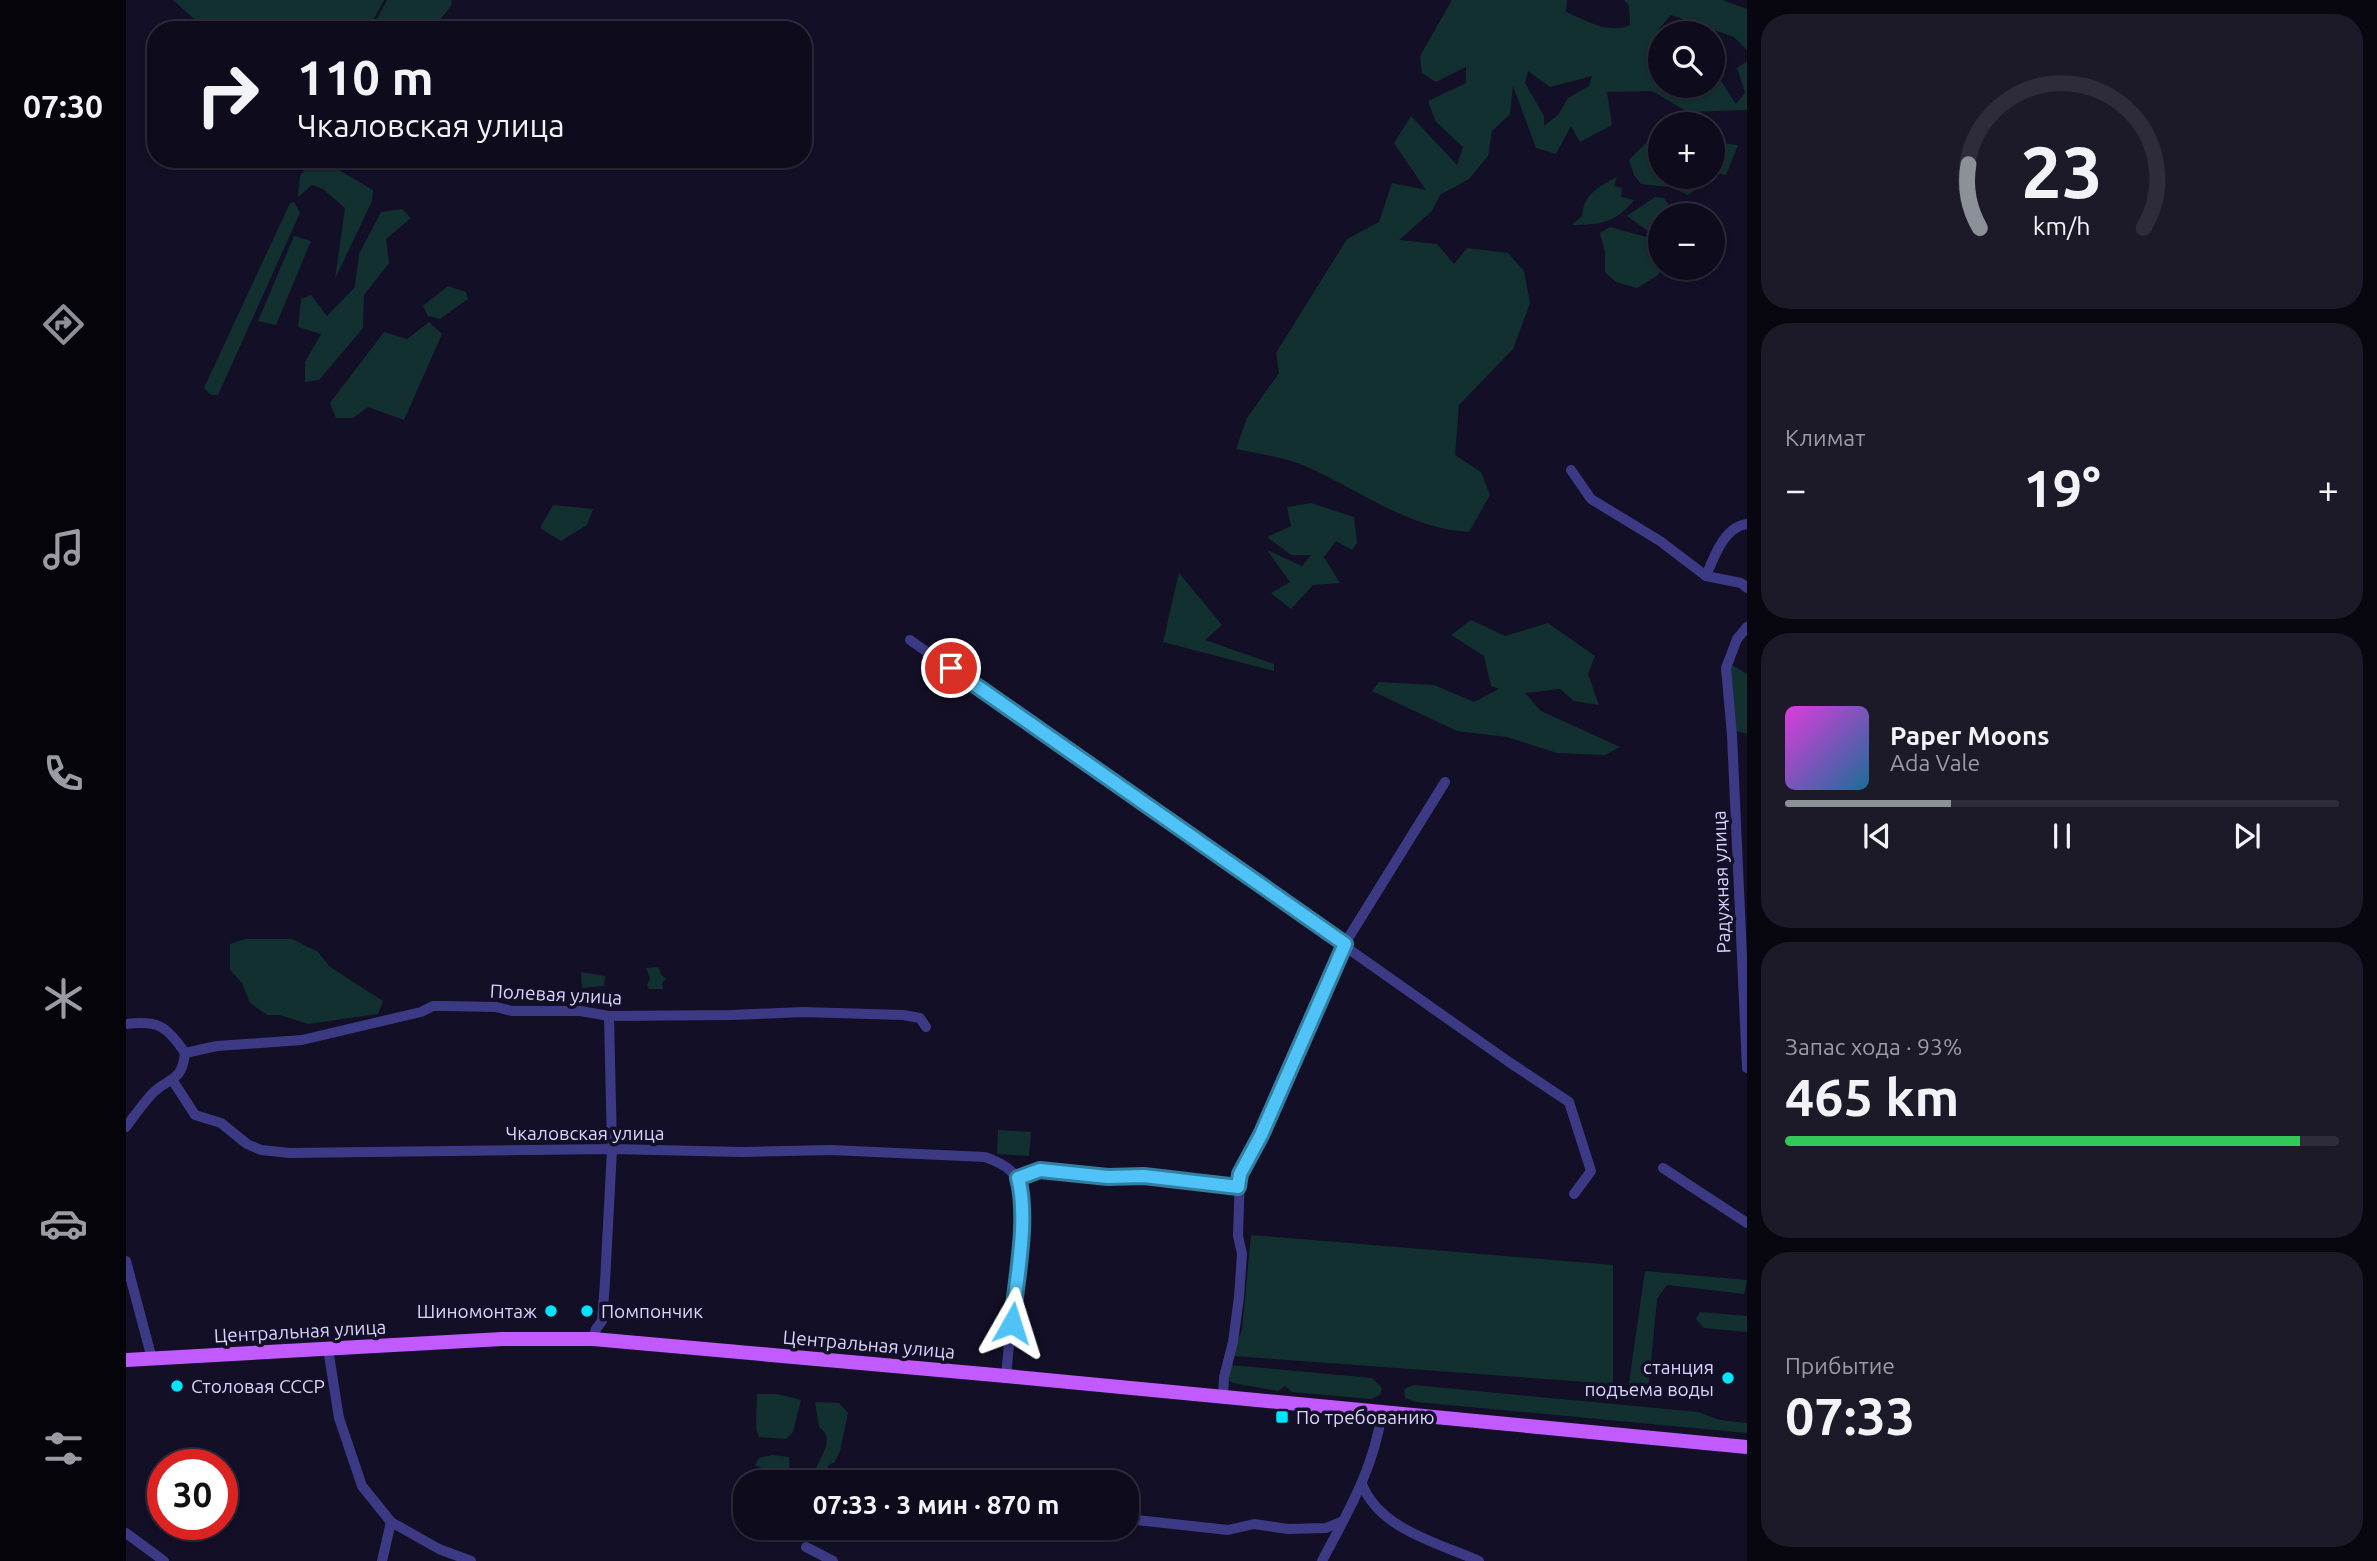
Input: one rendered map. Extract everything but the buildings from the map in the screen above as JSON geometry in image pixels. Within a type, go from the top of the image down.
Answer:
[{"type":"main road","name":"Центральная улица","points":[[126,1360],[502,1339],[593,1339],[1747,1447]]},
{"type":"street","points":[[1571,470],[1591,499],[1660,541],[1706,576],[1741,583],[1747,588]]},
{"type":"street","points":[[1706,576],[1720,544],[1740,525],[1747,524]]},
{"type":"street","name":"Радужная улица","points":[[1747,626],[1737,639],[1726,668],[1733,744],[1747,1068]]},
{"type":"street","points":[[910,640],[1498,1054],[1569,1101],[1591,1171],[1574,1194]]},
{"type":"street","points":[[1223,1397],[1224,1377],[1233,1342],[1242,1254],[1238,1236],[1240,1174],[1261,1135],[1345,944],[1445,782]]},
{"type":"street","name":"Полевая улица","points":[[185,1053],[217,1045],[302,1040],[421,1012],[433,1006],[496,1007],[512,1011],[580,1011],[609,1016],[803,1012],[903,1015],[919,1018],[926,1027]]},
{"type":"street","points":[[593,1339],[596,1329],[603,1321],[612,1149],[609,1016]]},
{"type":"street","points":[[126,1024],[142,1021],[157,1023],[177,1041],[185,1053],[184,1065],[173,1082],[153,1092],[126,1127]]},
{"type":"street","name":"Чкаловская улица","points":[[173,1082],[195,1115],[221,1123],[247,1144],[261,1150],[290,1153],[612,1149],[926,1153],[985,1157],[1001,1163],[1018,1178]]},
{"type":"street","points":[[1663,1168],[1747,1223]]},
{"type":"street","points":[[1006,1376],[1022,1219],[1023,1197],[1018,1178],[1040,1170],[1108,1177],[1144,1176],[1238,1187]]},
{"type":"street","points":[[126,1261],[152,1359]]},
{"type":"street","points":[[328,1349],[339,1418],[362,1486],[391,1522],[439,1549],[471,1561]]},
{"type":"street","points":[[1322,1561],[1362,1484],[1375,1452],[1382,1413]]},
{"type":"street","points":[[1362,1484],[1375,1508],[1401,1527],[1479,1561]]},
{"type":"street","points":[[1139,1520],[1228,1530],[1254,1524],[1288,1529],[1326,1528],[1343,1521]]},
{"type":"street","points":[[382,1561],[391,1522]]},
{"type":"street","points":[[126,1533],[164,1561]]},
{"type":"street","points":[[806,1546],[834,1561]]},
{"type":"green space","points":[[173,0],[384,0],[373,21],[197,21]]},
{"type":"green space","points":[[387,0],[452,0],[451,6],[439,21],[376,21]]},
{"type":"green space","points":[[1452,0],[1567,0],[1566,12],[1597,25],[1614,28],[1630,25],[1629,6],[1624,0],[1722,0],[1747,9],[1747,50],[1734,37],[1725,34],[1725,21],[1688,21],[1671,15],[1666,21],[1648,21],[1648,91],[1607,92],[1612,125],[1580,142],[1571,126],[1556,154],[1536,148],[1513,86],[1510,114],[1492,131],[1488,156],[1469,179],[1440,195],[1432,211],[1399,240],[1437,244],[1454,264],[1467,248],[1508,253],[1524,271],[1530,303],[1513,349],[1459,405],[1455,455],[1481,472],[1490,495],[1469,532],[1426,524],[1405,516],[1297,463],[1236,449],[1247,418],[1279,373],[1276,353],[1347,239],[1379,222],[1392,183],[1426,190],[1394,143],[1411,116],[1457,165],[1463,147],[1436,122],[1428,101],[1466,83],[1466,67],[1436,82],[1422,73],[1420,56]],"holes":[[[1528,71],[1550,87],[1592,76],[1589,86],[1568,98],[1558,115],[1544,126],[1544,116],[1525,83]]]},
{"type":"green space","points":[[1747,61],[1747,110],[1688,112],[1664,98],[1725,98],[1725,87],[1736,104],[1745,93],[1737,68]]},
{"type":"green space","points":[[1648,141],[1648,185],[1641,184],[1634,175],[1629,160]]},
{"type":"green space","points":[[1725,143],[1738,145],[1726,175]]},
{"type":"green space","points":[[306,168],[335,168],[373,190],[372,201],[335,279],[345,208],[323,189],[312,185],[298,197],[300,176]]},
{"type":"green space","points":[[1617,177],[1614,186],[1622,188],[1621,197],[1634,200],[1627,208],[1606,221],[1572,225],[1582,216],[1589,196]]},
{"type":"green space","points":[[1675,189],[1696,189],[1688,195]]},
{"type":"green space","points":[[1655,197],[1664,198],[1667,203],[1648,203],[1648,231],[1627,216]]},
{"type":"green space","points":[[294,202],[300,213],[218,395],[211,395],[204,388],[290,203]]},
{"type":"green space","points":[[402,209],[411,218],[386,239],[389,263],[364,295],[363,328],[319,380],[305,382],[305,362],[321,334],[298,327],[301,299],[311,295],[327,316],[355,287],[359,254],[381,212]]},
{"type":"green space","points":[[1610,227],[1648,235],[1650,280],[1637,288],[1616,282],[1605,272],[1605,252],[1600,233]]},
{"type":"green space","points":[[294,236],[311,241],[276,325],[258,321]]},
{"type":"green space","points":[[448,286],[466,292],[468,299],[440,319],[428,316],[423,306]]},
{"type":"green space","points":[[429,322],[442,334],[404,420],[368,407],[353,418],[336,418],[330,403],[384,332],[407,339]]},
{"type":"green space","points":[[1311,503],[1354,517],[1357,543],[1352,550],[1336,541],[1324,557],[1340,583],[1313,585],[1291,609],[1271,593],[1290,582],[1267,550],[1302,566],[1311,555],[1291,555],[1267,537],[1291,526],[1287,507]]},
{"type":"green space","points":[[553,505],[593,509],[587,525],[561,541],[540,528]]},
{"type":"green space","points":[[1179,573],[1222,625],[1205,640],[1274,664],[1274,671],[1163,642]]},
{"type":"green space","points":[[1471,620],[1505,636],[1548,623],[1595,656],[1588,674],[1599,705],[1574,701],[1560,689],[1525,693],[1541,711],[1620,747],[1605,755],[1557,753],[1507,737],[1457,731],[1372,691],[1379,682],[1434,685],[1474,702],[1499,689],[1491,686],[1484,656],[1451,635]]},
{"type":"green space","points":[[1732,665],[1747,674],[1747,734],[1736,731],[1729,677]]},
{"type":"green space","points":[[245,939],[292,939],[318,952],[330,967],[383,1001],[378,1014],[308,1024],[280,1015],[267,1015],[250,1003],[242,983],[230,970],[230,944]]},
{"type":"green space","points":[[659,967],[661,975],[666,979],[662,983],[663,989],[649,989],[647,985],[650,979],[646,968]]},
{"type":"green space","points":[[581,972],[605,976],[604,986],[582,988]]},
{"type":"green space","points":[[998,1130],[1031,1132],[1029,1156],[997,1154]]},
{"type":"green space","points":[[1251,1235],[1613,1265],[1613,1384],[1233,1356],[1242,1329]]},
{"type":"green space","points":[[1645,1271],[1747,1280],[1744,1294],[1667,1285],[1657,1299],[1648,1393],[1643,1395],[1628,1390]]},
{"type":"green space","points":[[1700,1312],[1747,1316],[1747,1332],[1704,1328],[1696,1319]]},
{"type":"green space","points":[[1231,1365],[1372,1378],[1382,1388],[1380,1395],[1371,1399],[1292,1392],[1285,1386],[1278,1391],[1233,1383],[1226,1379]]},
{"type":"green space","points":[[1414,1385],[1698,1412],[1720,1420],[1747,1423],[1747,1433],[1416,1402],[1405,1398],[1404,1389]]},
{"type":"green space","points":[[757,1394],[777,1394],[801,1400],[793,1432],[786,1439],[759,1437],[756,1427]]},
{"type":"green space","points":[[815,1402],[839,1403],[848,1413],[840,1451],[834,1463],[826,1470],[816,1470],[827,1439],[819,1427]]},
{"type":"green space","points":[[773,1455],[789,1457],[790,1470],[766,1470],[755,1465],[759,1458]]},
{"type":"place","name":"Шиномонтаж","points":[[551,1311]]},
{"type":"place","name":"Помпончик","points":[[587,1311]]},
{"type":"place","name":"станция подъема воды","points":[[1728,1378]]},
{"type":"place","name":"Столовая СССР","points":[[177,1386]]},
{"type":"place","name":"По требованию","points":[[1282,1417]]},
{"type":"route","points":[[951,668],[1345,944],[1261,1135],[1240,1174],[1238,1187],[1144,1176],[1108,1177],[1040,1170],[1018,1178],[1023,1197],[1012,1323]]}]
